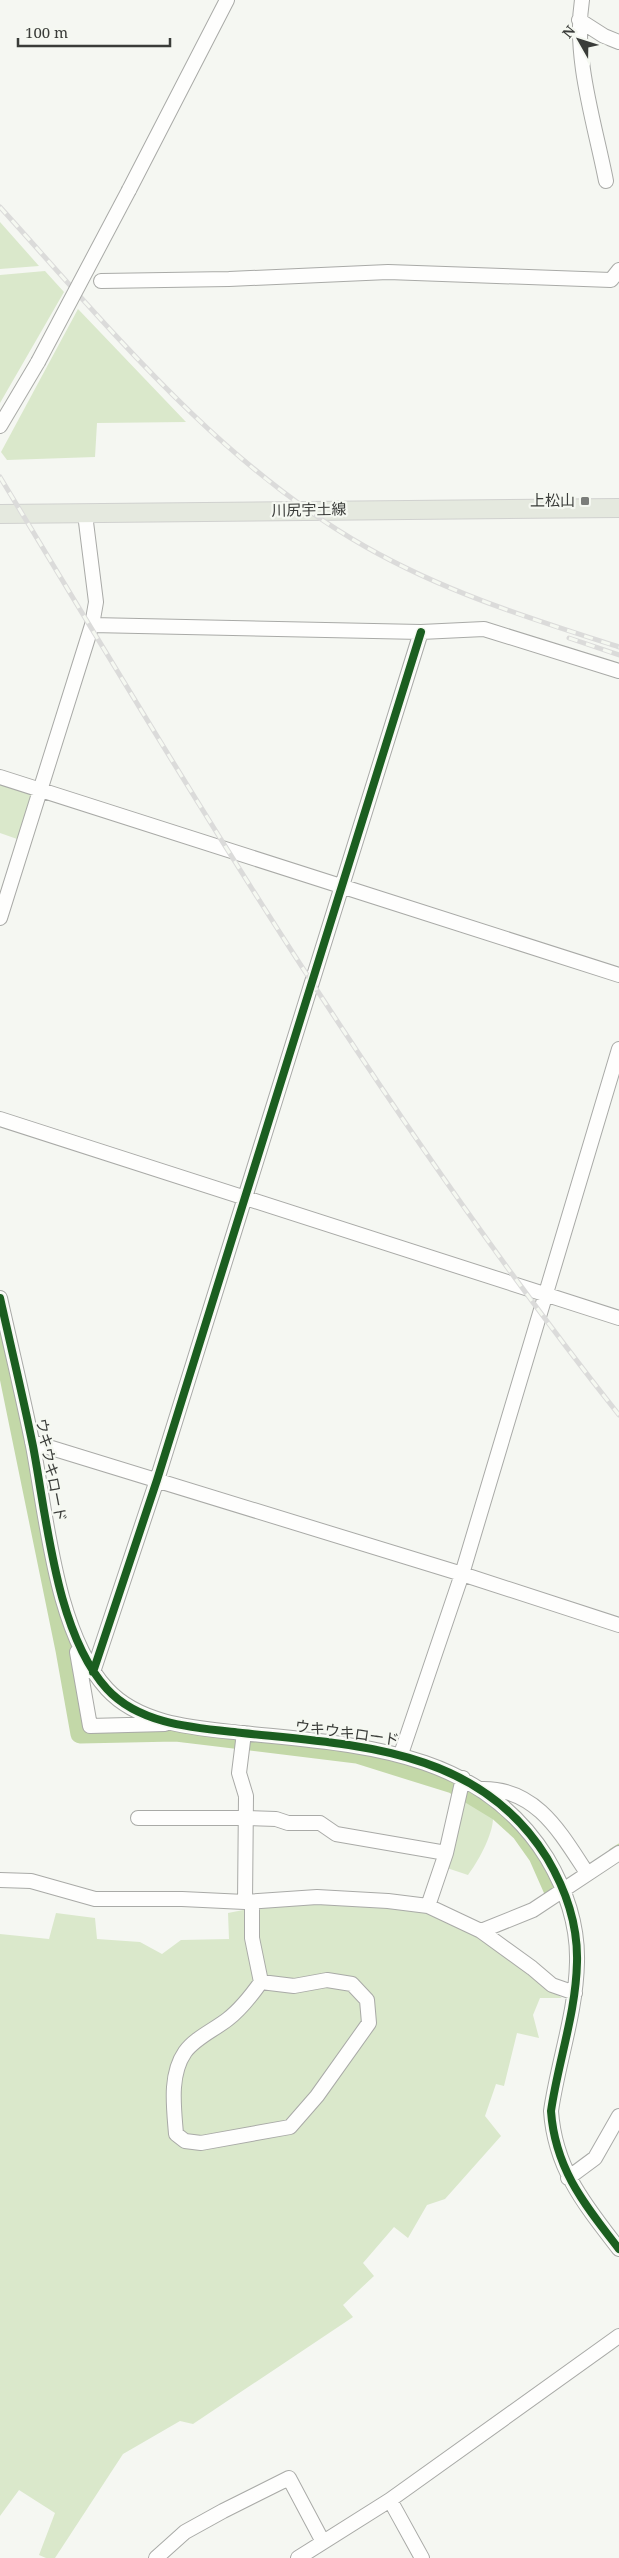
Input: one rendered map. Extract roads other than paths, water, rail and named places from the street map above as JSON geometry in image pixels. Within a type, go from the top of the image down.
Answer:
[{"type":"main road","name":"川尻宇土線","points":[[0,514],[318,509],[619,508]]},
{"type":"street","points":[[0,426],[38,362],[227,0]]},
{"type":"street","points":[[582,0],[579,20],[580,50],[606,181]]},
{"type":"street","points":[[579,20],[604,36],[619,42]]},
{"type":"street","points":[[101,281],[229,279],[388,272],[611,280],[619,270]]},
{"type":"street","points":[[0,918],[92,625],[96,602],[85,514]]},
{"type":"street","points":[[92,625],[421,632],[484,629],[619,672]]},
{"type":"street","points":[[93,1672],[157,1480],[421,632]]},
{"type":"street","points":[[0,777],[619,975]]},
{"type":"street","points":[[401,1754],[462,1574],[619,1049]]},
{"type":"street","points":[[0,1120],[619,1318]]},
{"type":"street","name":"ウキウキロード","points":[[0,1298],[32,1442],[61,1592],[75,1638],[93,1672],[124,1704],[174,1724],[360,1746],[401,1754],[463,1778],[482,1789],[513,1814],[529,1833],[552,1867],[564,1891],[575,1922],[577,1960],[575,1993],[551,2112],[552,2130],[568,2178],[583,2202],[619,2249]]},
{"type":"street","points":[[32,1442],[462,1574],[619,1625]]},
{"type":"street","points":[[75,1638],[90,1726],[174,1724]]},
{"type":"street","points":[[244,1733],[239,1774],[246,1796],[248,1902],[252,1938],[261,1982],[229,2019],[205,2034],[185,2052],[175,2079],[174,2104],[176,2134],[185,2141],[201,2143],[290,2127],[317,2096],[369,2023],[367,2000],[352,1984],[327,1980],[294,1986],[261,1982]]},
{"type":"street","points":[[428,1906],[446,1853],[463,1778]]},
{"type":"street","points":[[482,1789],[499,1788],[520,1795],[547,1817],[561,1833],[587,1872]]},
{"type":"street","points":[[138,1818],[247,1818],[276,1819],[288,1823],[320,1823],[336,1834],[446,1853]]},
{"type":"street","points":[[481,1931],[533,1910],[564,1891],[587,1872],[619,1854]]},
{"type":"street","points":[[0,1880],[31,1881],[95,1899],[182,1899],[248,1902],[316,1897],[388,1901],[428,1906],[481,1931],[552,1985],[575,1993]]},
{"type":"street","points":[[568,2178],[595,2158],[619,2116]]},
{"type":"street","points":[[298,2558],[390,2500],[619,2336]]},
{"type":"street","points":[[156,2558],[185,2532],[289,2478],[323,2542]]},
{"type":"street","points":[[390,2500],[422,2558]]},
{"type":"waterway","points":[[0,1333],[65,1650],[80,1734],[176,1732],[357,1754],[453,1784],[499,1812],[521,1832],[538,1856],[553,1890]]},
{"type":"waterway","points":[[611,1850],[619,1845]]},
{"type":"railway","points":[[0,207],[126,347],[170,392],[215,435],[263,476],[313,514],[366,547],[427,578],[490,604],[619,647]]},
{"type":"railway","points":[[0,477],[145,717],[294,955],[451,1189],[533,1303],[619,1415]]},
{"type":"railway","points":[[569,638],[619,655]]},
{"type":"place","name":"上松山","points":[[585,501]]}]
